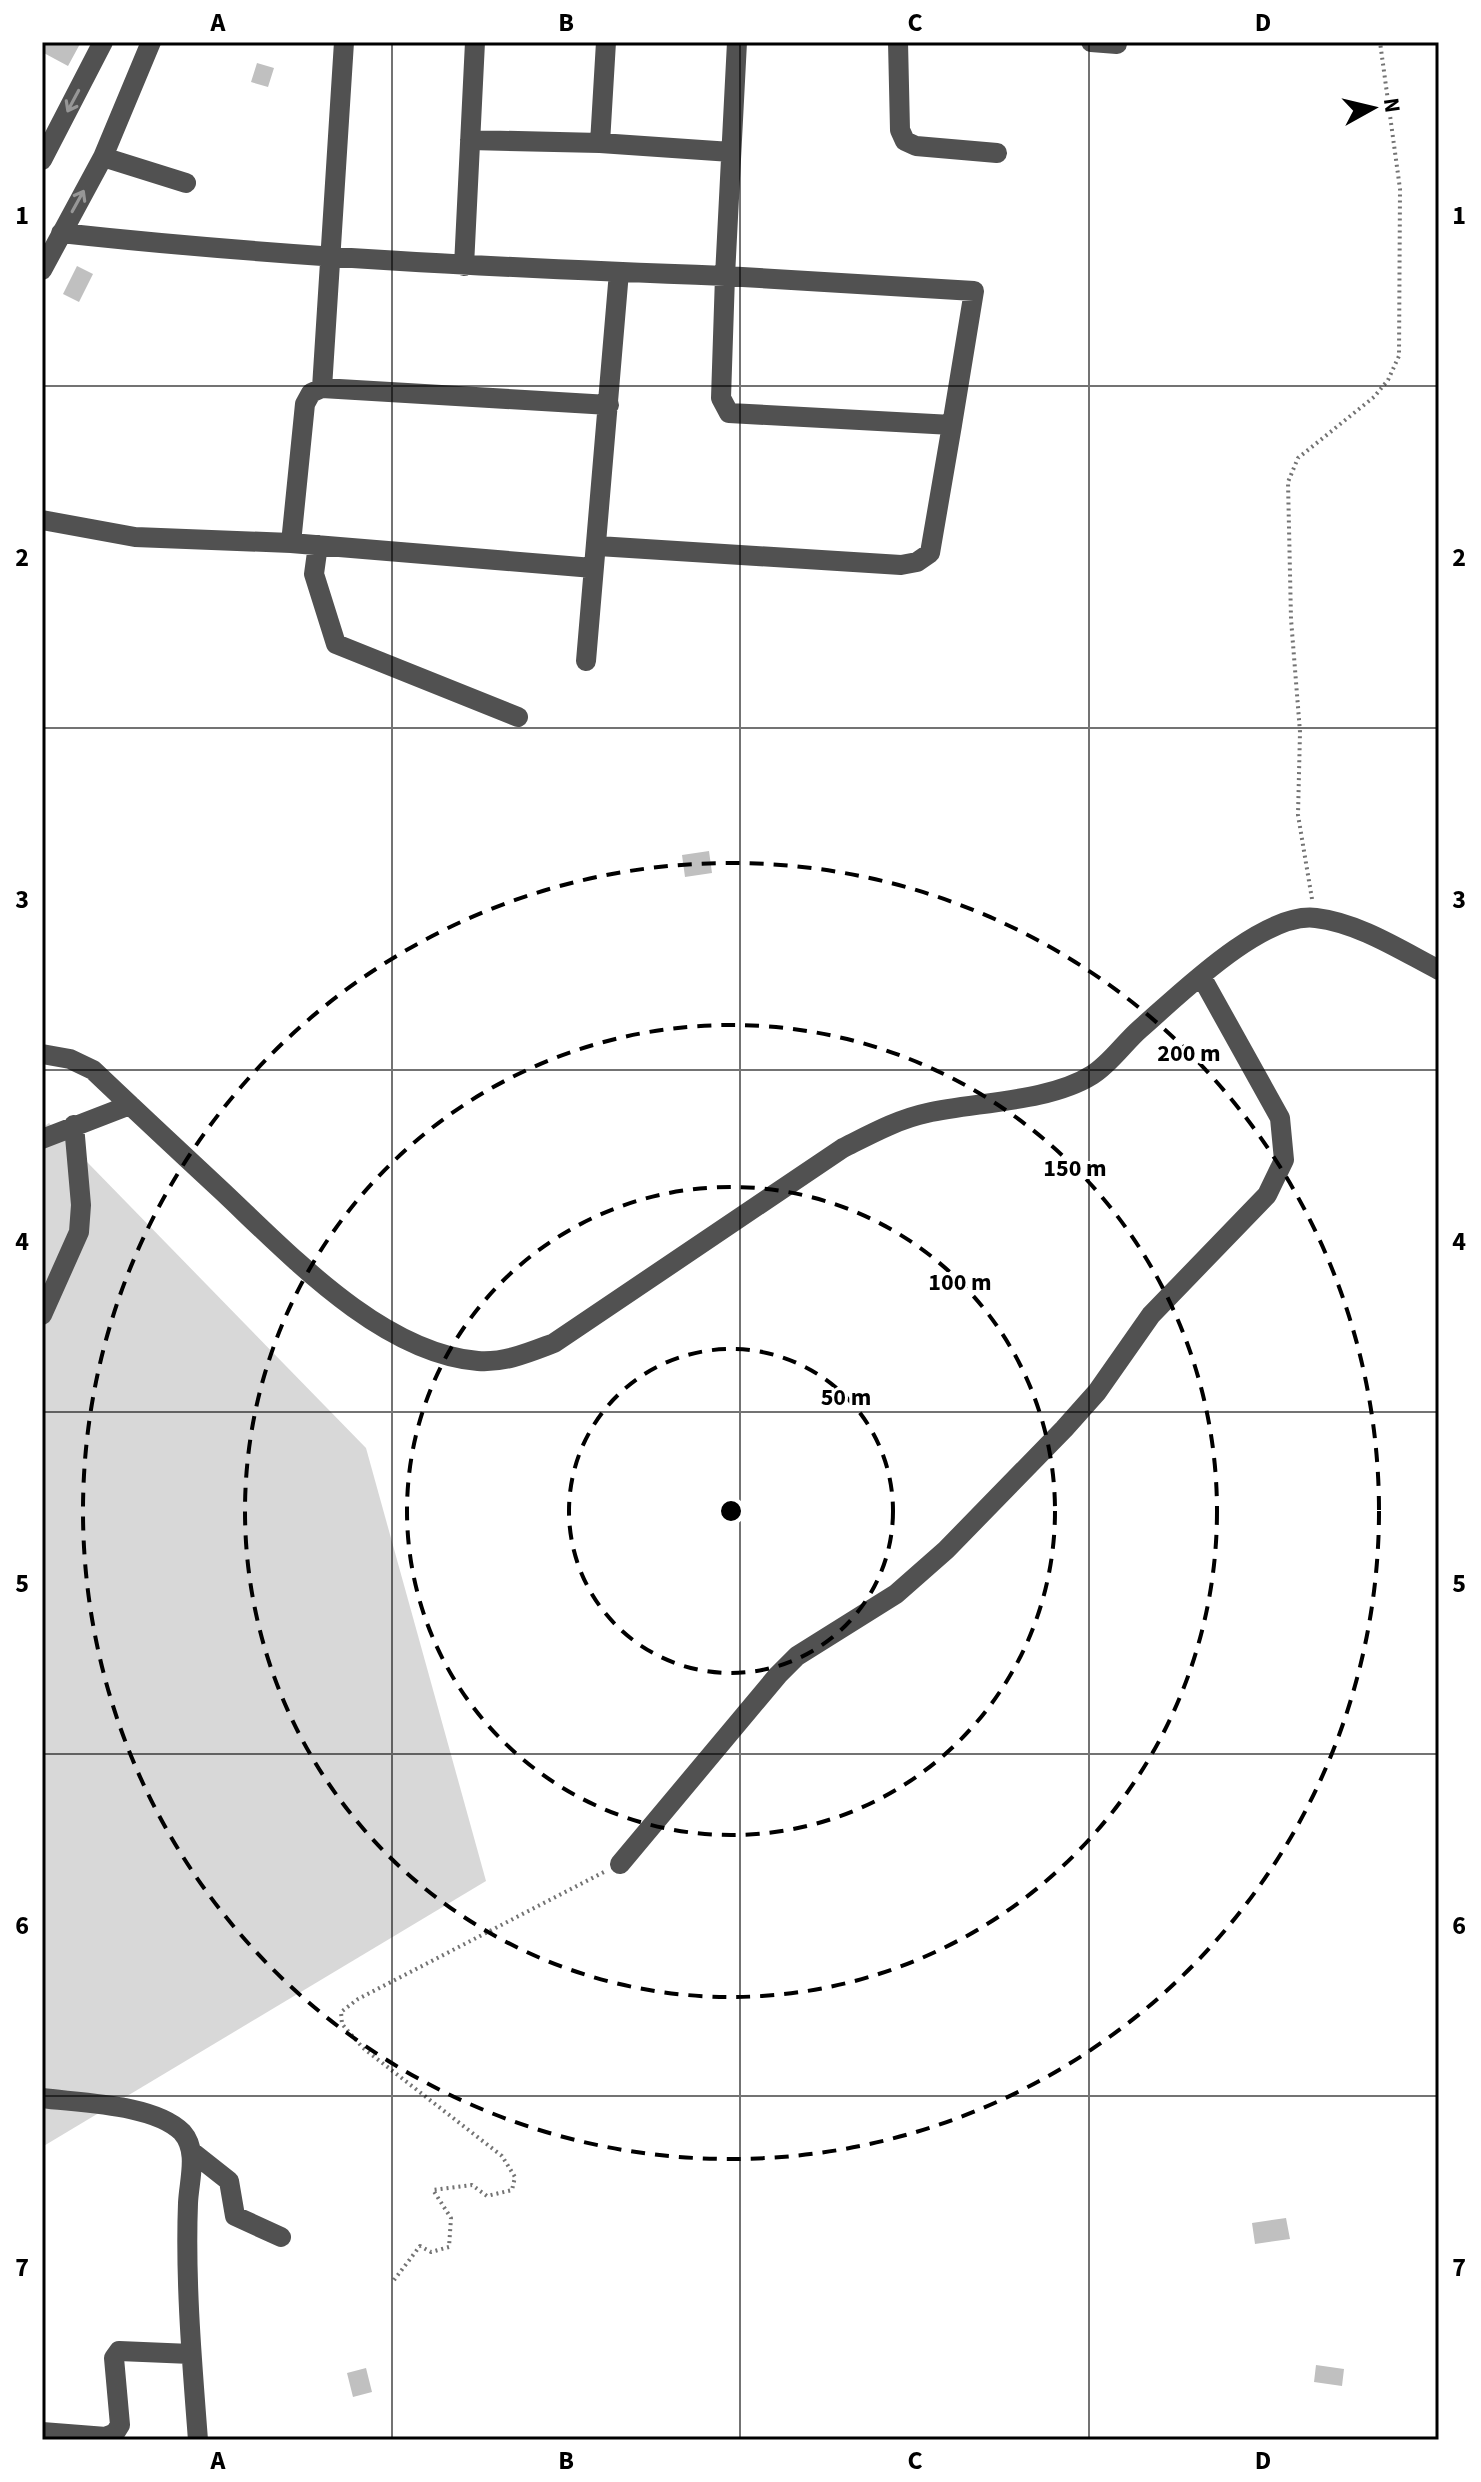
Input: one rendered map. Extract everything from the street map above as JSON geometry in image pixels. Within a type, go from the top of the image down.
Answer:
[{"type":"street","points":[[42,160],[49,128],[103,42]]},
{"type":"street","points":[[42,270],[103,157],[151,42]]},
{"type":"street","points":[[322,388],[344,42]]},
{"type":"street","points":[[464,266],[475,42]]},
{"type":"street","points":[[600,143],[606,42]]},
{"type":"street","points":[[737,42],[721,398],[729,413],[952,425]]},
{"type":"street","points":[[898,42],[900,130],[905,141],[916,146],[997,153]]},
{"type":"street","points":[[1091,42],[1117,44]]},
{"type":"street","points":[[470,140],[600,143],[731,152]]},
{"type":"street","points":[[103,157],[186,183]]},
{"type":"street","points":[[61,233],[203,249],[464,266],[725,276],[974,291],[930,553],[917,562],[901,565],[598,546]]},
{"type":"street","points":[[586,661],[619,272]]},
{"type":"street","points":[[291,543],[305,404],[311,393],[322,388],[609,405]]},
{"type":"street","points":[[42,520],[135,537],[291,543],[593,568]]},
{"type":"street","points":[[318,545],[314,574],[336,644],[518,717]]},
{"type":"street","points":[[42,1054],[70,1059],[93,1070],[297,1261],[376,1323],[427,1348],[478,1361],[517,1357],[554,1343],[843,1148],[869,1134],[923,1113],[1063,1088],[1093,1075],[1201,976],[1236,948],[1276,926],[1315,917],[1375,937],[1439,970]]},
{"type":"street","points":[[620,1864],[778,1675],[797,1656],[896,1594],[946,1550],[1064,1429],[1097,1392],[1151,1315],[1267,1195],[1284,1160],[1280,1118],[1201,976]]},
{"type":"street","points":[[42,1139],[130,1105]]},
{"type":"street","points":[[42,1315],[79,1232],[81,1205],[74,1125]]},
{"type":"street","points":[[42,2098],[144,2112],[165,2119],[184,2134],[191,2151],[188,2201],[191,2354],[198,2440]]},
{"type":"street","points":[[191,2151],[229,2181],[235,2216],[281,2237]]},
{"type":"street","points":[[42,2432],[106,2437],[115,2433],[120,2425],[114,2358],[119,2351],[191,2354]]},
{"type":"path","points":[[1315,917],[1298,815],[1300,732],[1291,619],[1288,482],[1298,458],[1374,397],[1388,380],[1399,356],[1400,189],[1380,42]]},
{"type":"path","points":[[394,2280],[420,2246],[431,2252],[441,2252],[449,2247],[451,2218],[433,2190],[472,2185],[487,2196],[494,2195],[512,2190],[515,2177],[502,2156],[363,2048],[342,2024],[341,2012],[358,1999],[620,1864]]},
{"type":"shaded area","points":[[49,1123],[366,1448],[486,1881],[42,2147],[42,1128]]},
{"type":"building","points":[[42,42],[81,42],[68,66],[42,52]]},
{"type":"building","points":[[257,63],[274,68],[268,87],[251,82]]},
{"type":"building","points":[[77,266],[93,274],[79,302],[63,294]]},
{"type":"building","points":[[709,851],[712,873],[685,877],[682,855]]},
{"type":"building","points":[[1286,2218],[1290,2239],[1255,2244],[1252,2223]]},
{"type":"building","points":[[1316,2365],[1344,2369],[1342,2386],[1314,2382]]},
{"type":"building","points":[[366,2368],[372,2392],[353,2397],[347,2373]]}]
